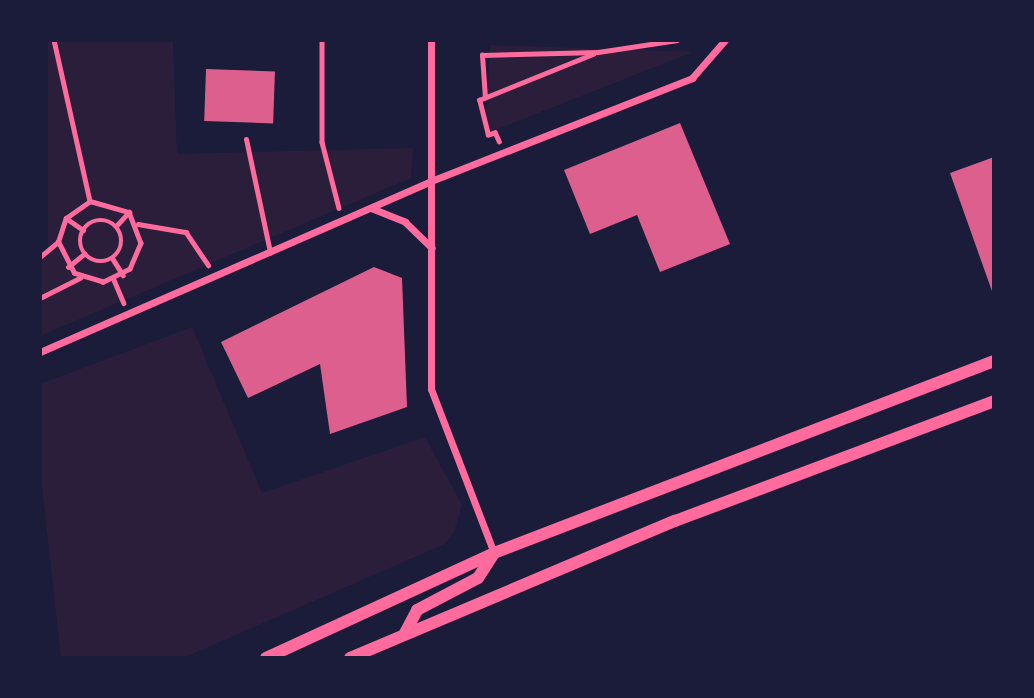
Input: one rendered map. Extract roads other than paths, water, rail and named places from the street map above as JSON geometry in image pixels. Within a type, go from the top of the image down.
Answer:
[{"type":"street","points":[[430,40],[434,404],[494,553]]},
{"type":"street","points":[[40,352],[431,181],[692,78],[725,40]]},
{"type":"street","points":[[371,208],[405,222],[432,248]]},
{"type":"street","points":[[266,658],[494,553],[994,361]]},
{"type":"street","points":[[350,658],[675,521],[994,401]]},
{"type":"street","points":[[405,633],[417,610],[478,578],[494,553]]},
{"type":"lane","points":[[246,139],[271,253]]}]
